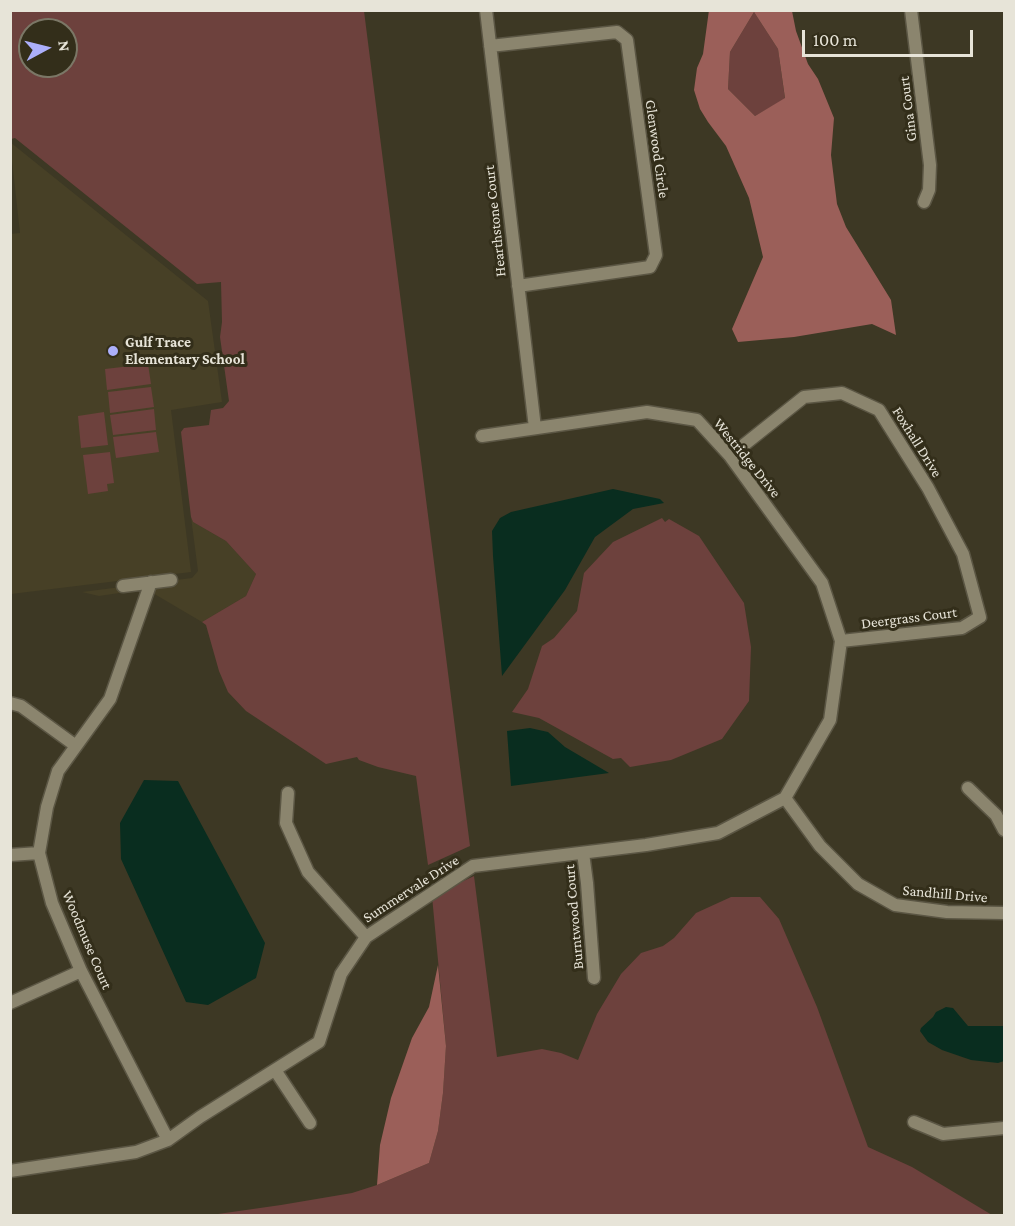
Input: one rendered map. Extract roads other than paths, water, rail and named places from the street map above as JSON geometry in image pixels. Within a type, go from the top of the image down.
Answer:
[{"type":"street","name":"Hearthstone Court","points":[[486,10],[535,428]]},
{"type":"street","name":"Gina Court","points":[[911,10],[930,165],[929,190],[924,202]]},
{"type":"street","name":"Glenwood Circle","points":[[490,46],[617,32],[627,40],[656,255],[650,267],[518,286]]},
{"type":"street","name":"Foxhall Drive","points":[[730,456],[804,397],[842,393],[879,410],[928,488],[963,554],[980,617]]},
{"type":"street","name":"Westridge Drive","points":[[482,436],[647,412],[697,420],[730,456],[822,582],[840,641]]},
{"type":"street","points":[[123,586],[171,580]]},
{"type":"street","name":"Woodmuse Court","points":[[151,582],[110,699],[58,771],[47,807],[39,853],[52,903],[81,971],[168,1140]]},
{"type":"street","name":"Deergrass Court","points":[[840,641],[962,628],[980,617]]},
{"type":"street","points":[[785,798],[830,720],[840,641]]},
{"type":"street","points":[[10,703],[21,706],[76,746]]},
{"type":"street","points":[[968,788],[996,815],[1005,830]]},
{"type":"street","points":[[288,793],[286,823],[308,872],[366,937]]},
{"type":"street","name":"Summervale Drive","points":[[10,1171],[136,1152],[168,1140],[200,1117],[319,1042],[341,974],[366,937],[473,866],[646,845],[718,833],[785,798]]},
{"type":"street","name":"Sandhill Drive","points":[[785,798],[820,846],[858,884],[895,905],[946,912],[1005,913]]},
{"type":"street","points":[[10,855],[39,853]]},
{"type":"street","name":"Burntwood Court","points":[[583,853],[594,978]]},
{"type":"street","points":[[10,1003],[81,971]]},
{"type":"street","points":[[275,1070],[310,1123]]},
{"type":"street","points":[[914,1122],[943,1134],[1005,1128]]},
{"type":"place","name":"Gulf Trace Elementary School","points":[[113,351]]}]
